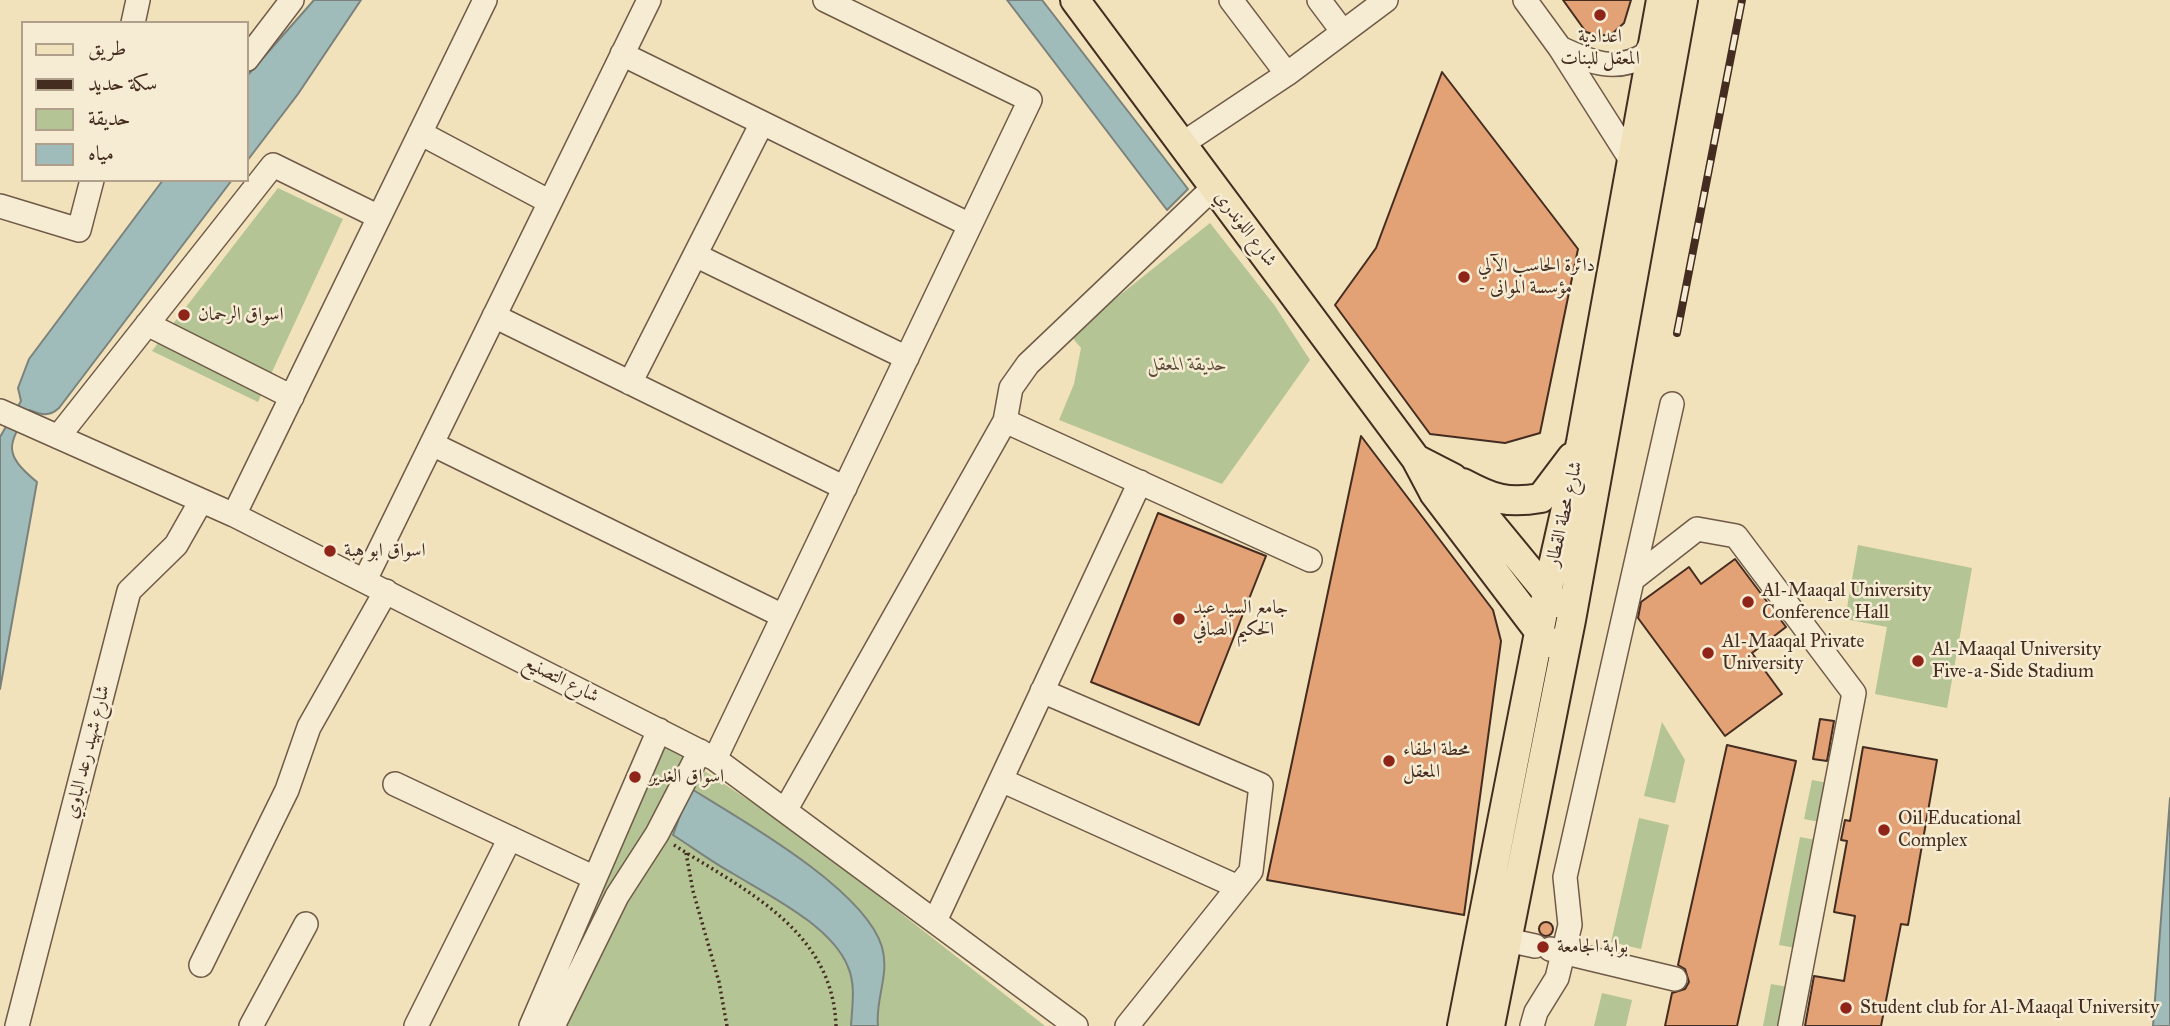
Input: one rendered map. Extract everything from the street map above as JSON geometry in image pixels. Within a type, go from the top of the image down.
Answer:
[{"type":"main road","name":"شارع اللوندري","points":[[1075,0],[1416,459],[1434,493],[1540,635],[1563,659]]},
{"type":"main road","name":"شارع محطة القطار","points":[[1490,1026],[1507,940],[1515,839],[1547,592],[1581,442],[1661,0]]},
{"type":"main road","name":"شارع محطة القطار","points":[[1462,1026],[1515,839],[1572,621],[1683,0]]},
{"type":"main road","points":[[1416,459],[1492,498],[1514,503],[1541,498],[1555,483],[1581,442]]},
{"type":"main road","points":[[1453,478],[1572,621]]},
{"type":"street","points":[[133,21],[138,0]]},
{"type":"street","points":[[248,58],[292,0]]},
{"type":"street","points":[[234,515],[485,0]]},
{"type":"street","points":[[1231,0],[1287,74]]},
{"type":"street","points":[[1320,0],[1343,32]]},
{"type":"street","points":[[1182,144],[1287,74],[1386,0]]},
{"type":"street","points":[[1525,0],[1560,48],[1633,163]]},
{"type":"street","points":[[553,1026],[617,896],[708,755],[783,616],[1030,100],[830,1]]},
{"type":"street","points":[[365,580],[622,54],[642,2]]},
{"type":"street","points":[[1560,48],[1591,62],[1619,65],[1645,55],[1655,35]]},
{"type":"street","points":[[622,54],[970,225]]},
{"type":"street","points":[[630,383],[762,123]]},
{"type":"street","points":[[420,133],[550,202]]},
{"type":"street","points":[[58,437],[273,165],[379,217]]},
{"type":"street","points":[[0,206],[79,230],[91,182]]},
{"type":"street","points":[[786,809],[1005,421],[1012,388],[1028,364],[1214,187]]},
{"type":"street","points":[[695,255],[907,358]]},
{"type":"street","points":[[494,316],[845,488]]},
{"type":"street","points":[[147,324],[292,397]]},
{"type":"street","points":[[1532,1026],[1539,1008],[1555,985],[1557,951],[1570,918],[1564,888],[1565,877],[1672,404]]},
{"type":"street","name":"شارع التصنيع","points":[[0,411],[234,515],[708,755],[786,809],[1076,1026]]},
{"type":"street","points":[[1005,421],[1310,561]]},
{"type":"street","points":[[432,444],[783,616]]},
{"type":"street","points":[[935,921],[1140,482]]},
{"type":"street","name":"شارع شهيد رعد الباوي","points":[[17,1026],[130,591],[176,545],[201,501]]},
{"type":"street","points":[[1633,579],[1697,529],[1736,536],[1854,693],[1790,1026]]},
{"type":"street","points":[[201,965],[287,790],[309,727],[386,591]]},
{"type":"street","points":[[1042,691],[1261,785],[1251,871],[1127,1026]]},
{"type":"street","points":[[531,1026],[659,730]]},
{"type":"street","points":[[1000,780],[1238,887]]},
{"type":"street","points":[[395,784],[596,878]]},
{"type":"street","points":[[416,1026],[510,838]]},
{"type":"street","points":[[251,1026],[306,924]]},
{"type":"street","points":[[1507,940],[1675,979]]},
{"type":"path","points":[[657,834],[768,905],[802,934],[832,992],[836,1026]]},
{"type":"path","points":[[686,853],[693,891],[719,982],[727,1026]]},
{"type":"green space","points":[[278,188],[343,219],[258,402],[152,351]]},
{"type":"green space","name":"حديقة المعقل","points":[[1210,223],[1275,306],[1310,360],[1222,484],[1059,420],[1074,384],[1081,348],[1070,335]]},
{"type":"green space","name":"Al-Maaqal University Five-a-Side Stadium","points":[[1858,545],[1972,568],[1947,708],[1875,694],[1887,627],[1845,619]]},
{"type":"green space","points":[[1662,722],[1685,760],[1675,803],[1644,796]]},
{"type":"green space","points":[[662,743],[797,832],[1045,1026],[538,1026]]},
{"type":"green space","points":[[1812,780],[1827,783],[1819,822],[1804,819]]},
{"type":"green space","points":[[1639,818],[1669,825],[1641,949],[1611,942]]},
{"type":"green space","points":[[1800,837],[1816,840],[1795,948],[1779,945]]},
{"type":"green space","points":[[1771,984],[1788,987],[1781,1026],[1763,1026]]},
{"type":"green space","points":[[1602,993],[1632,1000],[1626,1026],[1594,1026]]},
{"type":"water","points":[[314,0],[361,0],[298,94],[248,160],[248,75]]},
{"type":"water","points":[[1007,0],[1042,0],[1188,189],[1167,210]]},
{"type":"water","points":[[162,182],[230,182],[59,408],[45,414],[29,410],[16,432],[12,448],[14,456],[37,482],[0,689],[0,437],[21,401],[18,388],[29,359]]},
{"type":"water","points":[[690,788],[798,857],[852,902],[871,925],[884,957],[878,1026],[851,1026],[852,981],[840,952],[828,938],[797,913],[673,835]]},
{"type":"water","points":[[2170,798],[2170,1026],[2153,1026]]},
{"type":"building","name":"اعدادية المعقل للبنات","points":[[1563,0],[1631,0],[1624,23],[1612,34],[1599,36],[1586,32]]},
{"type":"building","name":"دائرة الحاسب الآلي - مؤسسة الموانى","points":[[1442,72],[1578,249],[1540,433],[1505,443],[1430,434],[1335,305],[1376,248]]},
{"type":"building","name":"محطة اطفاء المعقل","points":[[1361,436],[1493,610],[1501,641],[1464,915],[1267,880]]},
{"type":"building","name":"جامع السيد عبد الحكيم الصافي","points":[[1158,513],[1266,556],[1199,725],[1091,682]]},
{"type":"building","name":"Al-Maaqal Private University","points":[[1735,559],[1786,627],[1752,653],[1782,694],[1725,736],[1638,618],[1641,602],[1689,567],[1701,584]]},
{"type":"building","points":[[1820,719],[1834,721],[1827,761],[1813,759]]},
{"type":"building","points":[[1727,745],[1796,761],[1737,1026],[1665,1026],[1672,993],[1685,989],[1689,982],[1685,969],[1678,965]]},
{"type":"building","name":"Oil Educational Complex","points":[[1863,747],[1937,760],[1908,925],[1901,924],[1881,1026],[1805,1026],[1814,976],[1844,981],[1855,916],[1834,912],[1847,841],[1841,840],[1845,820],[1850,821]]},
{"type":"building","points":[[1543,922],[1549,922],[1553,929],[1549,936],[1543,936],[1539,932],[1539,926]]},
{"type":"railway","points":[[1677,333],[1742,0]]},
{"type":"place","name":"اعدادية المعقل للبنات","points":[[1600,15]]},
{"type":"place","name":"دائرة الحاسب الآلي - مؤسسة الموانى","points":[[1464,277]]},
{"type":"place","name":"اسواق الرحمان","points":[[184,315]]},
{"type":"place","name":"اسواق ابو هبة","points":[[330,551]]},
{"type":"place","name":"Al-Maaqal University Conference Hall","points":[[1748,602]]},
{"type":"place","name":"جامع السيد عبد الحكيم الصافي","points":[[1179,619]]},
{"type":"place","name":"Al-Maaqal Private University","points":[[1708,653]]},
{"type":"place","name":"Al-Maaqal University Five-a-Side Stadium","points":[[1918,661]]},
{"type":"place","name":"محطة اطفاء المعقل","points":[[1389,761]]},
{"type":"place","name":"اسواق الغدير","points":[[635,777]]},
{"type":"place","name":"Oil Educational Complex","points":[[1884,830]]},
{"type":"place","name":"بوابة الجامعة","points":[[1543,947]]},
{"type":"place","name":"Student club for Al-Maaqal University","points":[[1846,1008]]}]
